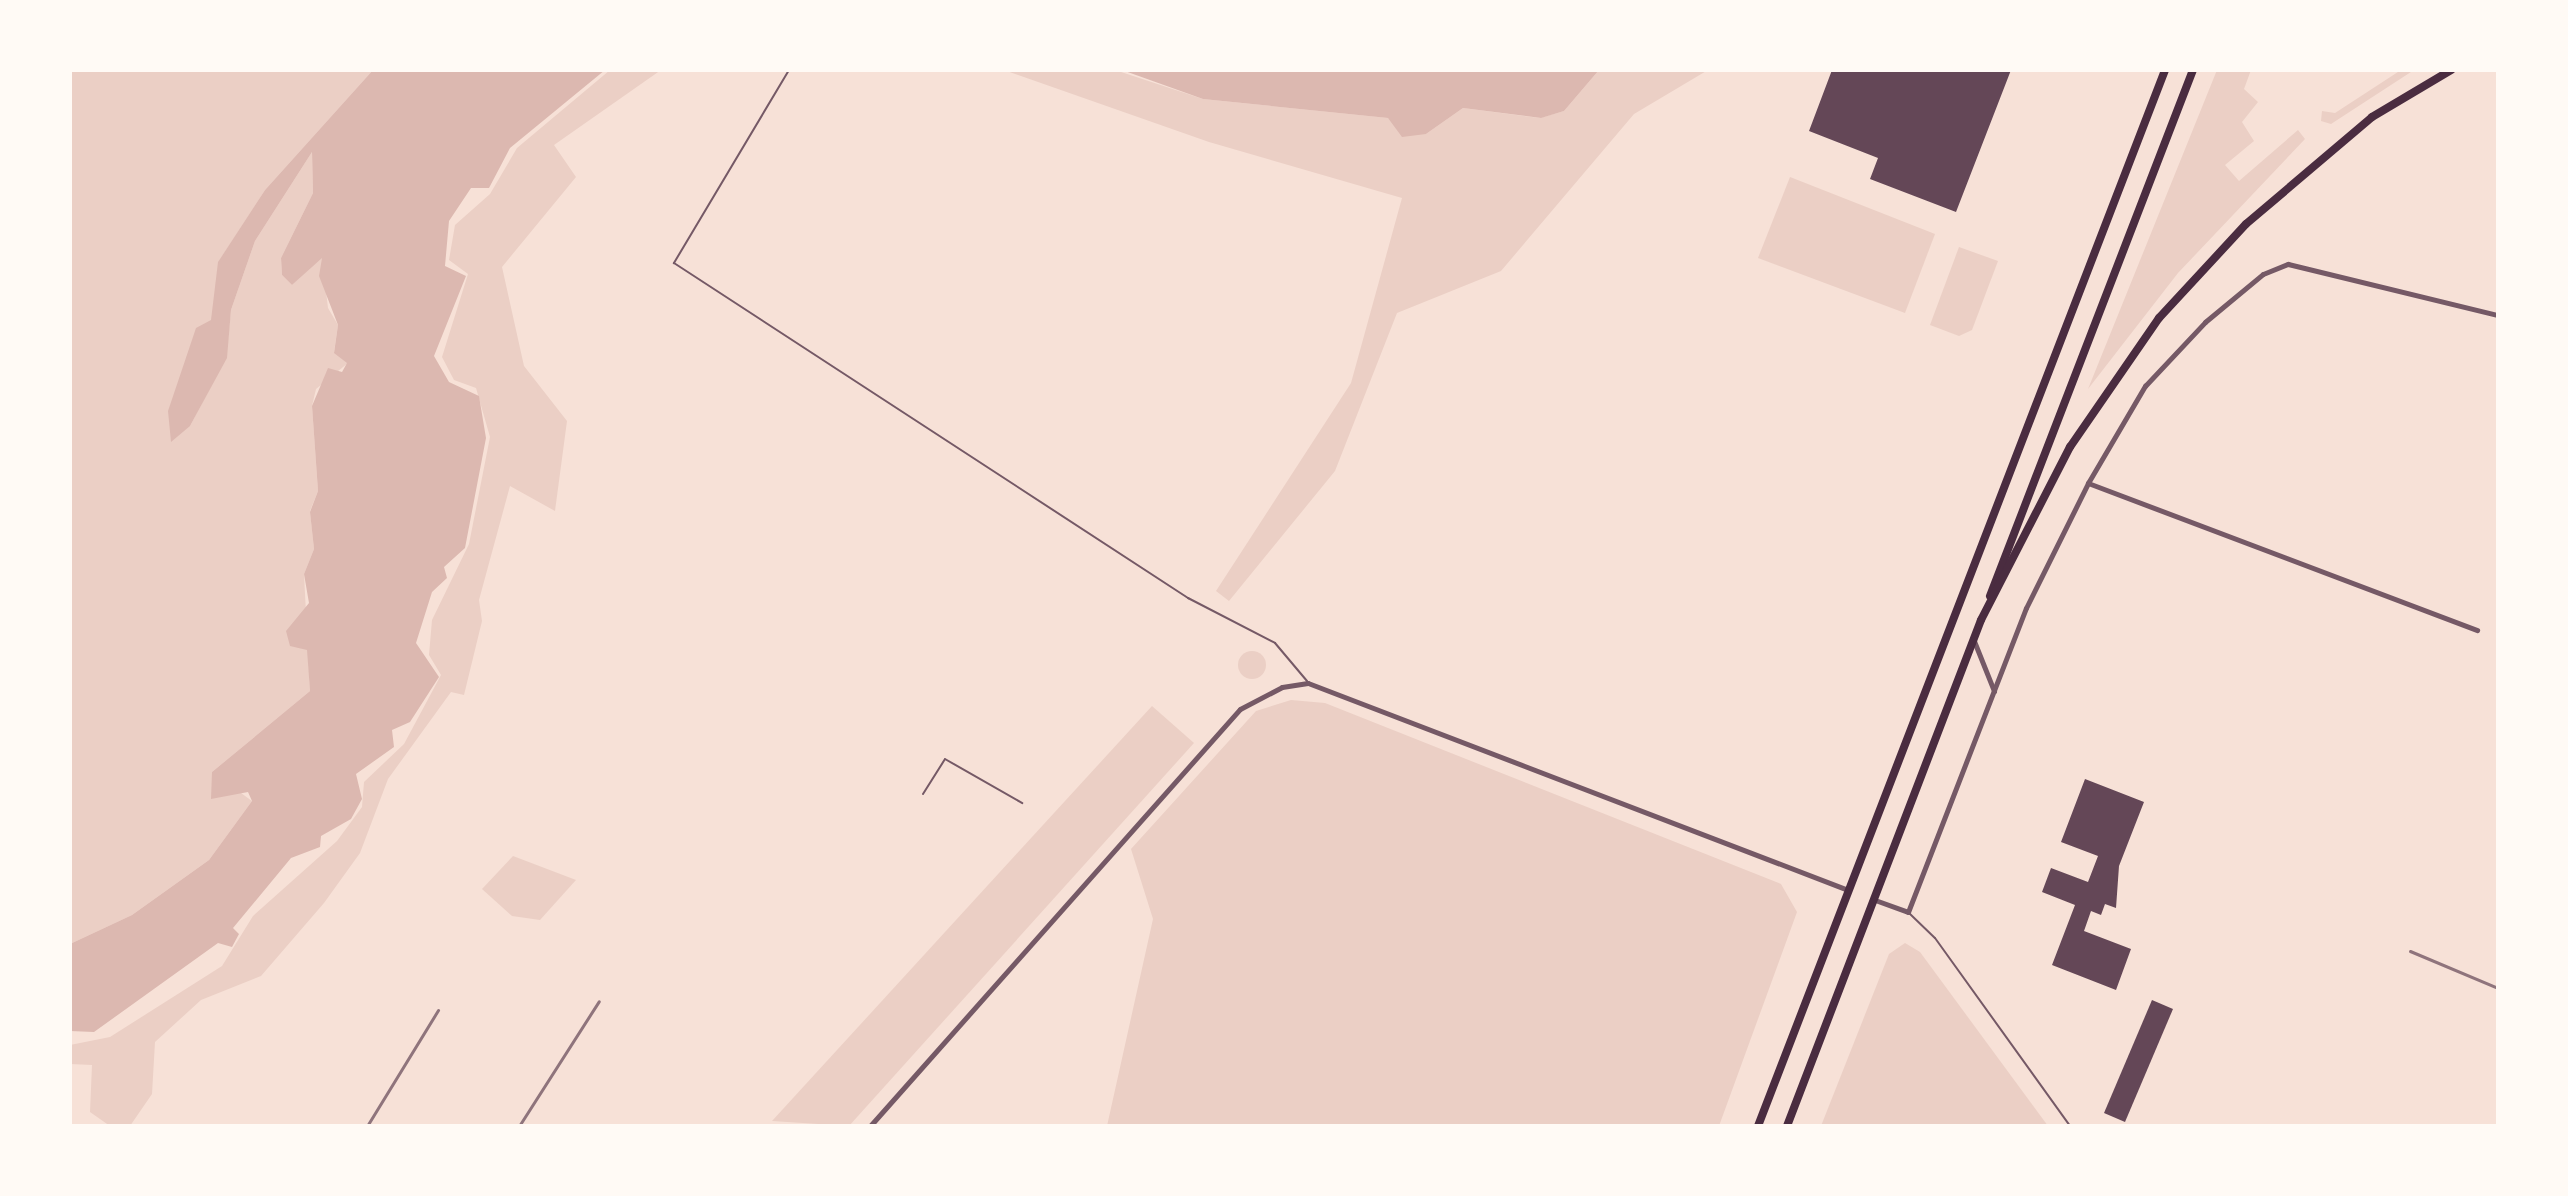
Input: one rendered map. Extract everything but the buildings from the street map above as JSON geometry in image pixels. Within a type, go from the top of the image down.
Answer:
[{"type":"main road","points":[[1758,1126],[2165,70]]},
{"type":"main road","points":[[1787,1126],[2193,70]]},
{"type":"main road","points":[[1981,620],[2070,447],[2159,318],[2290,182],[2372,117],[2451,70]]},
{"type":"street","points":[[1874,900],[1908,912],[1995,692],[2088,483],[2126,413],[2165,363],[2276,266],[2321,269],[2419,301],[2498,315]]},
{"type":"street","points":[[2088,483],[2477,630]]},
{"type":"street","points":[[1974,640],[1995,692]]},
{"type":"street","points":[[870,1126],[1240,709],[1255,696],[1308,683],[1849,890]]},
{"type":"lane","points":[[789,70],[674,263],[1188,598],[1275,643],[1308,683]]},
{"type":"lane","points":[[923,794],[945,759],[1022,803]]},
{"type":"lane","points":[[1908,912],[1935,938],[2070,1126]]},
{"type":"shaded area","points":[[70,70],[373,70],[265,190],[219,261],[220,287],[190,426],[226,358],[231,310],[255,241],[312,152],[313,193],[281,258],[282,275],[292,285],[322,257],[328,308],[338,325],[334,352],[348,363],[316,389],[312,406],[318,491],[310,511],[314,549],[304,574],[310,691],[212,772],[252,801],[209,860],[132,915],[70,944]]},
{"type":"shaded area","points":[[373,70],[605,70],[510,148],[489,188],[471,188],[449,221],[445,266],[466,276],[434,356],[449,382],[479,396],[486,438],[465,548],[444,567],[447,578],[432,592],[416,643],[439,677],[410,722],[392,730],[394,747],[356,774],[362,799],[351,819],[321,836],[320,847],[291,858],[233,928],[239,934],[232,947],[218,943],[94,1032],[70,1031],[70,944],[132,915],[209,860],[252,801],[248,792],[211,799],[212,772],[310,691],[307,650],[290,646],[286,631],[309,603],[304,574],[314,549],[310,512],[318,491],[312,406],[328,368],[342,372],[347,363],[334,353],[338,325],[319,276],[322,258],[292,285],[282,275],[281,258],[313,193],[312,152],[255,241],[231,310],[227,358],[190,426],[171,442],[168,411],[196,328],[211,320],[218,262],[265,190]]},
{"type":"shaded area","points":[[610,70],[661,70],[554,145],[576,177],[502,267],[524,366],[567,421],[555,511],[510,486],[479,600],[482,621],[464,695],[451,692],[388,779],[360,853],[324,903],[261,976],[201,1000],[155,1042],[152,1094],[130,1126],[110,1126],[90,1112],[92,1065],[70,1064],[70,1045],[110,1037],[222,966],[253,916],[337,841],[362,807],[364,782],[404,744],[441,675],[429,655],[432,620],[469,544],[490,437],[476,388],[454,380],[442,357],[468,274],[449,260],[455,225],[490,194],[517,148]]},
{"type":"shaded area","points":[[1004,70],[1115,70],[1203,99],[1388,118],[1426,134],[1463,108],[1540,118],[1564,111],[1599,70],[1708,70],[1634,114],[1501,271],[1397,313],[1335,471],[1229,601],[1216,591],[1351,383],[1402,198],[1209,142]]},
{"type":"shaded area","points":[[1122,70],[1599,70],[1564,111],[1541,118],[1463,108],[1426,134],[1402,137],[1388,118],[1203,99]]},
{"type":"shaded area","points":[[2217,70],[2251,70],[2244,89],[2258,102],[2242,122],[2254,141],[2225,165],[2239,181],[2298,130],[2305,139],[2178,273],[2088,389]]},
{"type":"shaded area","points":[[2401,70],[2414,70],[2331,124],[2321,121],[2322,111],[2335,113]]},
{"type":"shaded area","points":[[1790,177],[1935,234],[1905,313],[1758,258]]},
{"type":"shaded area","points":[[1959,247],[1998,261],[1972,330],[1959,336],[1930,325]]},
{"type":"shaded area","points":[[1252,651],[1262,655],[1266,665],[1262,675],[1252,679],[1242,675],[1238,665],[1242,655]]},
{"type":"shaded area","points":[[1291,700],[1325,703],[1781,884],[1797,912],[1719,1126],[1107,1126],[1153,919],[1131,849],[1256,711]]},
{"type":"shaded area","points":[[1152,706],[1194,743],[849,1126],[772,1121]]},
{"type":"shaded area","points":[[513,856],[576,880],[540,920],[512,916],[482,889]]},
{"type":"shaded area","points":[[1905,943],[1920,952],[2048,1126],[1821,1126],[1889,954]]},
{"type":"railway","points":[[2410,951],[2498,988]]},
{"type":"railway","points":[[519,1126],[599,1001]]},
{"type":"railway","points":[[367,1126],[438,1010]]}]
